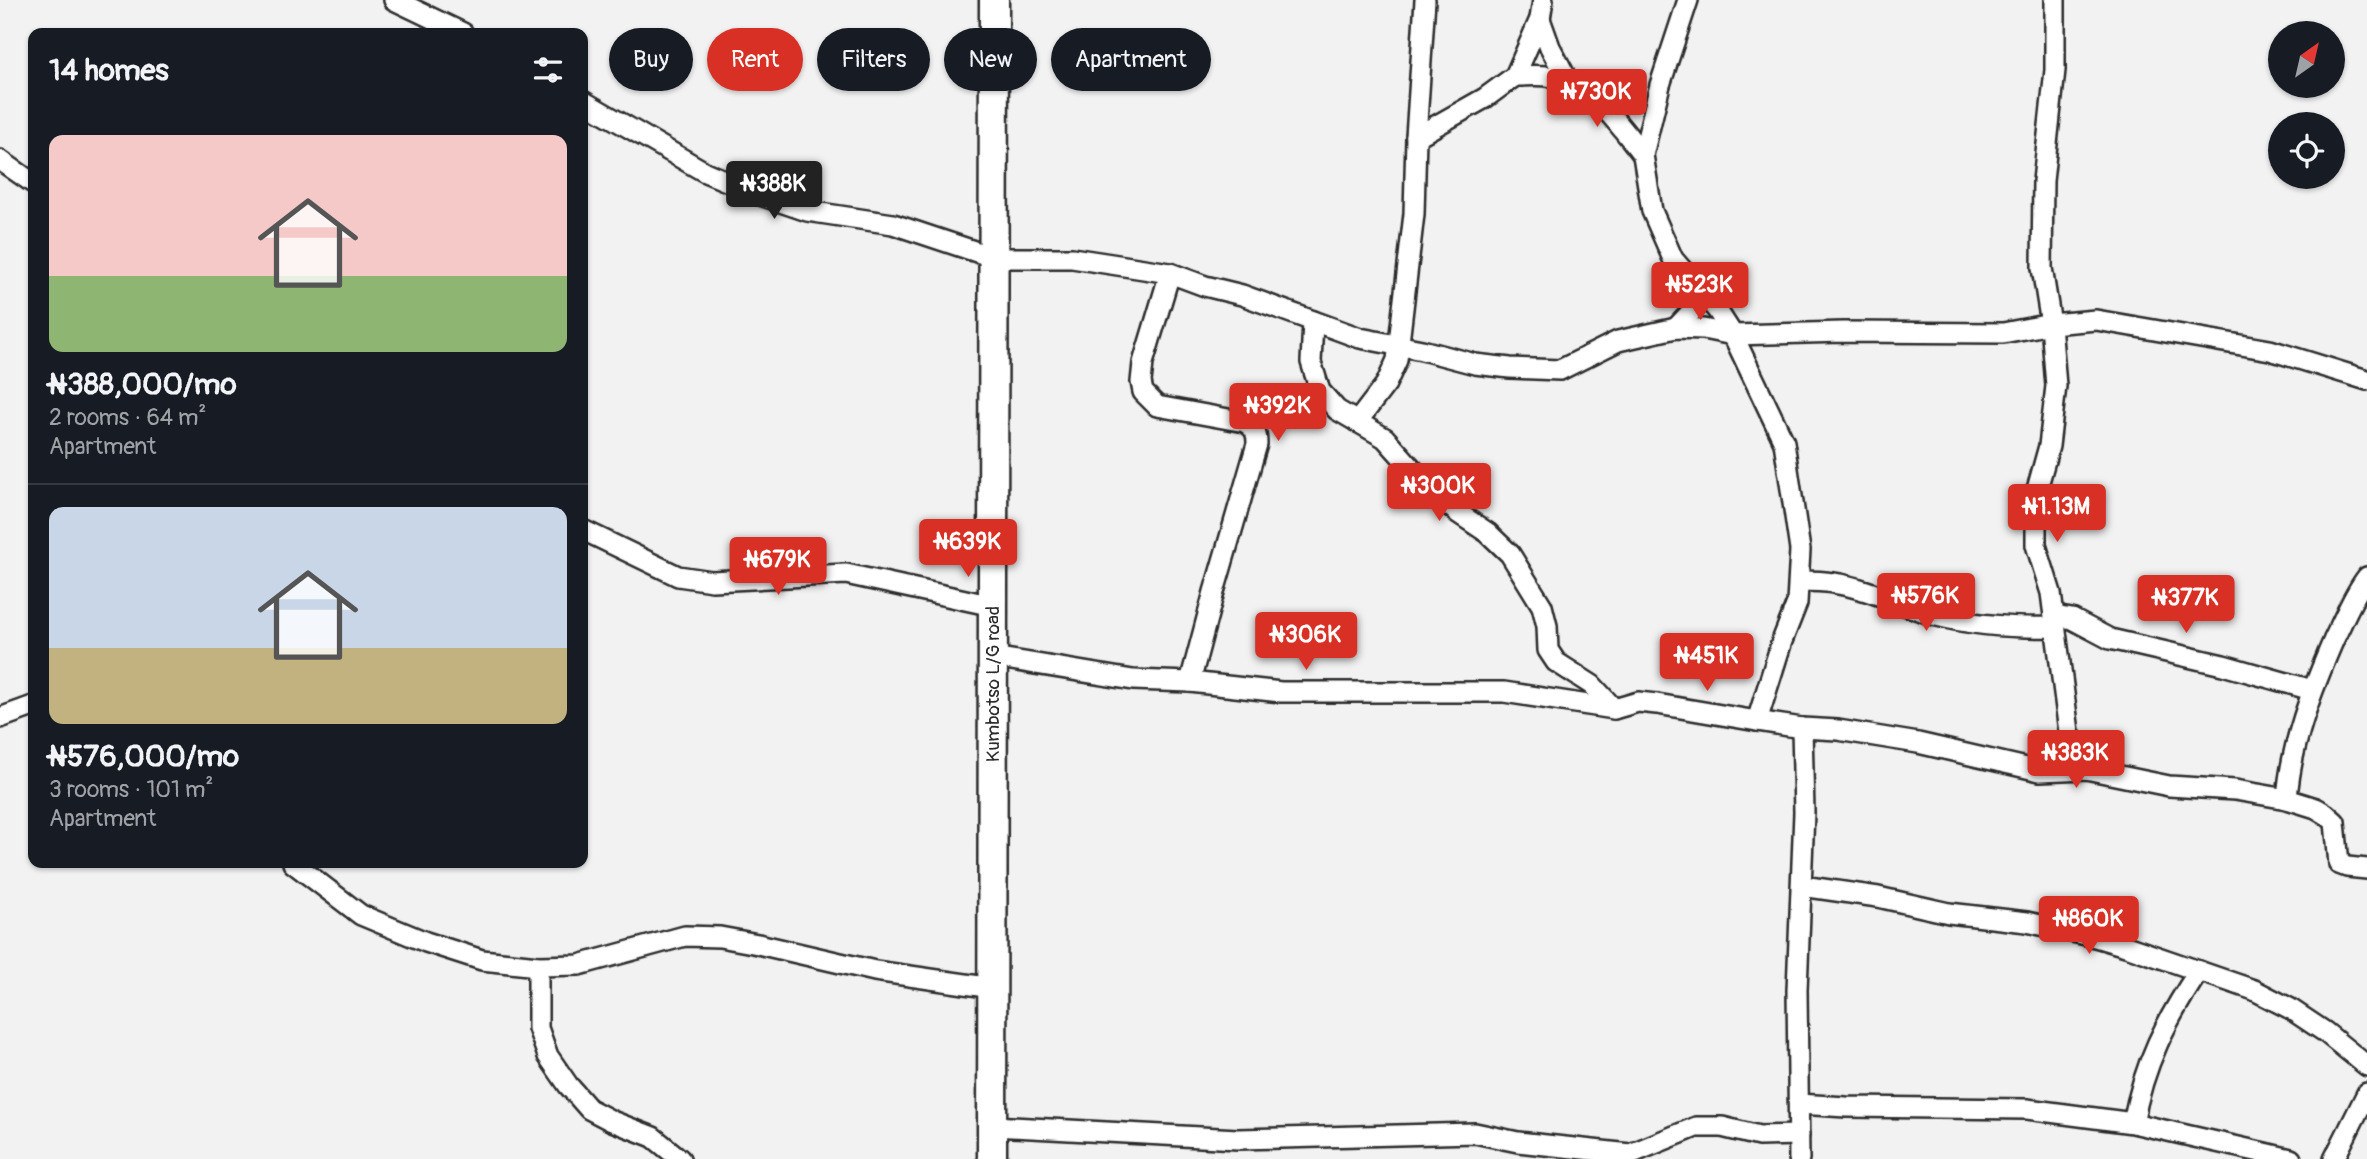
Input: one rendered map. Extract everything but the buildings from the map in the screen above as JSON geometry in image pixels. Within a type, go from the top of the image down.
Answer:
[{"type":"main road","name":"Kumbotso L/G road","points":[[992,1159],[994,0]]},
{"type":"street","points":[[394,0],[453,28]]},
{"type":"street","points":[[1357,422],[1393,372],[1397,360],[1414,214],[1425,0]]},
{"type":"street","points":[[1688,0],[1660,85],[1643,155],[1652,211],[1673,259],[1717,310],[1733,335],[1784,442],[1800,550],[1800,581],[1797,603],[1757,721]]},
{"type":"street","points":[[2054,0],[2055,70],[2043,181],[2042,268],[2051,324],[2056,386],[2049,446],[2036,493],[2036,545],[2051,593],[2069,732],[2086,769]]},
{"type":"street","points":[[1416,136],[1485,97],[1515,76],[1542,10]]},
{"type":"street","points":[[1542,10],[1550,47],[1568,81]]},
{"type":"street","points":[[1515,76],[1551,76],[1568,81],[1594,98],[1615,118],[1643,155]]},
{"type":"street","points":[[588,104],[705,172],[807,211],[893,223],[995,258],[1072,258],[1170,273],[1205,286],[1242,295],[1360,338],[1475,363],[1510,368],[1560,370],[1619,341],[1676,328],[1703,328],[1733,335],[1843,332],[2003,333],[2051,324],[2096,320],[2270,350],[2367,380]]},
{"type":"street","points":[[0,160],[28,180]]},
{"type":"street","points":[[1170,273],[1143,363],[1143,392],[1157,406],[1245,422],[1257,433],[1257,444],[1190,682]]},
{"type":"street","points":[[1676,328],[1691,312],[1698,287]]},
{"type":"street","points":[[1313,321],[1311,362],[1320,391],[1337,410],[1385,438],[1435,494],[1488,533],[1510,554],[1542,606],[1547,626],[1548,650],[1556,662],[1592,685],[1615,709]]},
{"type":"street","points":[[588,532],[678,576],[712,581],[846,573],[879,579],[934,595],[993,606]]},
{"type":"street","points":[[2287,799],[2289,777],[2312,690],[2343,620],[2367,577]]},
{"type":"street","points":[[1800,581],[1833,583],[1855,588],[1936,616],[1978,625],[2014,628],[2072,619],[2110,639],[2312,690]]},
{"type":"street","points":[[993,657],[1133,680],[1190,682],[1281,692],[1504,692],[1615,709],[1639,702],[1918,743],[2040,771],[2086,769],[2169,786],[2235,790],[2287,799],[2316,808],[2335,822],[2339,864],[2367,869]]},
{"type":"street","points":[[0,718],[28,708]]},
{"type":"street","points":[[1798,1159],[1797,990],[1804,812],[1802,728]]},
{"type":"street","points":[[300,868],[361,915],[426,942],[482,960],[538,966],[579,965],[685,936],[720,937],[875,971],[993,988]]},
{"type":"street","points":[[1802,886],[1878,897],[1949,913],[2027,922],[2095,937],[2253,990],[2325,1032],[2367,1066]]},
{"type":"street","points":[[538,966],[538,1028],[548,1056],[568,1085],[589,1109],[653,1137],[680,1159]]},
{"type":"street","points":[[2133,1123],[2147,1064],[2175,1006],[2199,971]]},
{"type":"street","points":[[2334,1159],[2367,1093]]},
{"type":"street","points":[[1799,1104],[2027,1109],[2133,1123],[2291,1159]]},
{"type":"street","points":[[992,1126],[1238,1139],[1475,1133],[1518,1142],[1630,1154],[1696,1127],[1722,1127],[1759,1136],[1799,1135]]}]
